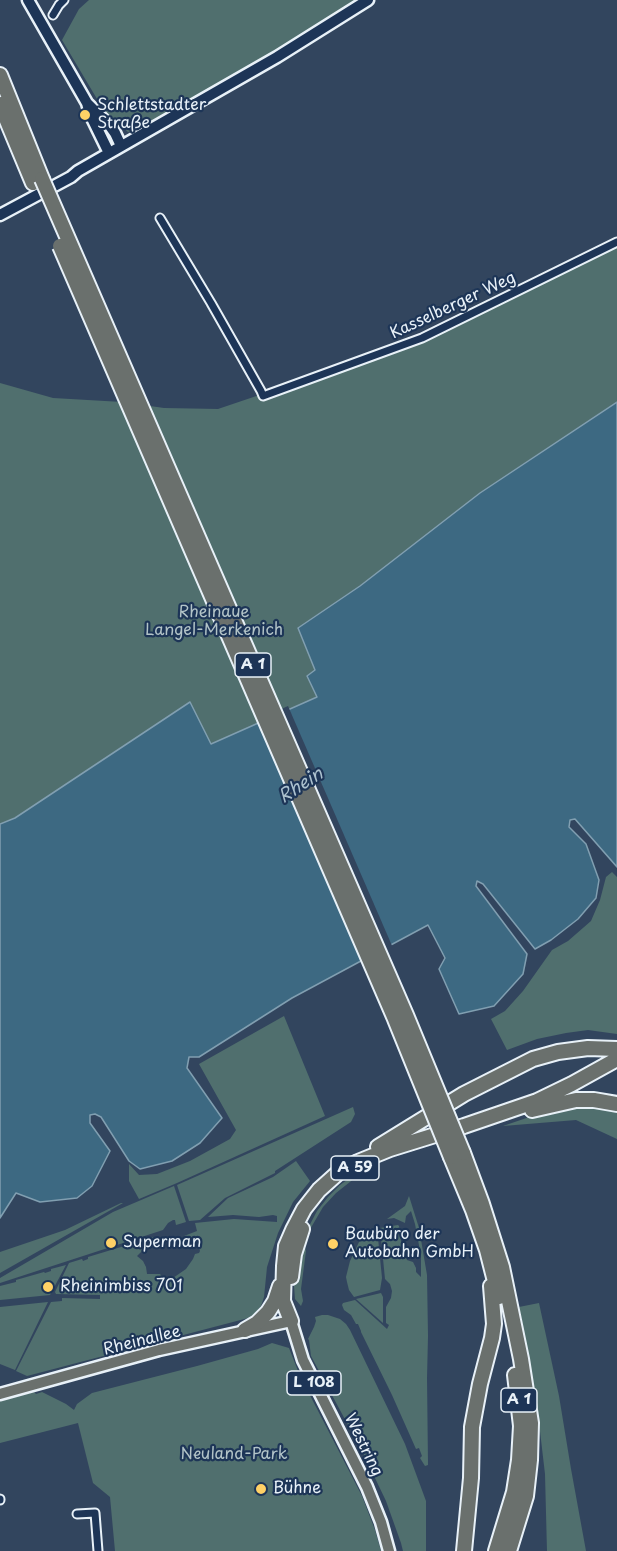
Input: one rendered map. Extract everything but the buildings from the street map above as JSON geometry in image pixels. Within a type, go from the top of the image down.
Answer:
[{"type":"highway","name":"A 1","points":[[0,75],[38,181]]},
{"type":"highway","name":"A 1","points":[[0,104],[38,181],[406,1015],[457,1155],[487,1250],[518,1391],[521,1426],[519,1460],[514,1492],[496,1551]]},
{"type":"highway","points":[[348,1167],[464,1094],[532,1059],[558,1052],[588,1048],[617,1049]]},
{"type":"highway","name":"A 59","points":[[291,1321],[291,1274],[299,1237],[310,1213],[338,1180],[350,1171],[388,1154],[463,1133],[558,1098],[617,1061]]},
{"type":"highway","name":"A 59","points":[[284,1266],[286,1246],[304,1209],[329,1180],[348,1167],[390,1149],[537,1101],[617,1061]]},
{"type":"highway","points":[[521,1112],[576,1100],[617,1104]]},
{"type":"highway","name":"A 1","points":[[457,1155],[482,1204],[502,1268],[521,1359],[531,1423],[526,1496],[509,1551]]},
{"type":"highway","points":[[464,1551],[470,1488],[472,1427],[494,1324],[487,1250]]},
{"type":"highway","points":[[284,1266],[283,1301],[291,1321]]},
{"type":"highway","points":[[245,1330],[257,1323],[272,1307],[278,1295],[284,1266]]},
{"type":"main road","name":"Rheinallee","points":[[0,1394],[159,1350],[291,1321]]},
{"type":"main road","name":"Westring","points":[[291,1321],[303,1360],[367,1487],[381,1522],[389,1551]]},
{"type":"street","points":[[28,0],[87,103],[109,153]]},
{"type":"street","points":[[53,15],[58,5],[64,0]]},
{"type":"street","points":[[0,215],[71,177],[305,40],[368,0]]},
{"type":"street","points":[[87,103],[116,133],[122,146]]},
{"type":"street","name":"Kasselberger Weg","points":[[160,218],[263,396],[422,338],[617,242]]},
{"type":"street","points":[[77,1514],[95,1513],[98,1551]]},
{"type":"green space","points":[[89,0],[357,0],[186,104],[140,129],[128,132],[103,109],[62,40],[79,9]]},
{"type":"green space","name":"Rheinaue Langel-Merkenich","points":[[617,245],[617,608],[0,990],[0,383],[53,398],[122,402],[164,408],[218,409],[422,335]]},
{"type":"green space","points":[[612,872],[617,877],[617,1034],[588,1030],[566,1033],[537,1039],[507,1050],[491,1019],[505,1011],[523,991],[552,950],[568,941],[591,921],[606,877]]},
{"type":"green space","points":[[284,1016],[325,1116],[139,1199],[129,1181],[129,1164],[139,1175],[157,1174],[190,1161],[230,1139],[236,1130],[199,1064]]},
{"type":"green space","points":[[598,1106],[617,1110],[617,1139],[576,1120],[503,1126],[547,1111]]},
{"type":"green space","points":[[353,1107],[355,1114],[351,1122],[275,1173],[225,1198],[200,1220],[189,1221],[177,1185]]},
{"type":"green space","points":[[296,1161],[310,1181],[293,1202],[278,1233],[267,1267],[264,1297],[261,1306],[252,1317],[27,1376],[16,1371],[51,1302],[62,1301],[62,1298],[100,1299],[100,1295],[56,1294],[69,1263],[82,1259],[83,1261],[88,1257],[157,1237],[158,1239],[142,1243],[144,1249],[137,1256],[143,1261],[147,1274],[160,1274],[165,1280],[173,1278],[186,1269],[195,1254],[200,1251],[197,1240],[184,1236],[197,1231],[195,1223],[234,1219],[277,1222],[277,1216],[273,1215],[208,1217],[228,1198],[273,1177]]},
{"type":"green space","points":[[360,1174],[323,1207],[309,1231],[305,1247],[301,1306],[295,1299],[294,1286],[305,1234],[317,1211],[328,1197],[340,1185],[354,1175]]},
{"type":"green space","points":[[174,1186],[186,1222],[176,1225],[173,1220],[163,1230],[0,1283],[0,1278],[113,1212]]},
{"type":"green space","points":[[409,1196],[419,1228],[427,1275],[428,1465],[425,1466],[420,1458],[422,1456],[419,1448],[416,1449],[358,1324],[342,1305],[355,1300],[387,1329],[389,1325],[386,1323],[386,1307],[392,1291],[385,1279],[380,1228],[399,1226],[407,1260],[413,1262],[416,1272],[421,1277],[421,1256],[411,1211],[406,1216],[405,1223],[394,1218],[387,1219],[405,1206]]},
{"type":"green space","points":[[123,1203],[0,1273],[0,1252],[65,1230]]},
{"type":"green space","points":[[377,1228],[382,1278],[380,1290],[354,1297],[349,1290],[346,1277],[350,1261],[359,1242],[368,1232]]},
{"type":"green space","points":[[66,1265],[50,1295],[0,1300],[0,1286]]},
{"type":"green space","points":[[381,1293],[383,1297],[383,1323],[356,1299]]},
{"type":"green space","points":[[48,1302],[15,1370],[0,1364],[0,1307]]},
{"type":"green space","points":[[539,1303],[559,1396],[586,1551],[547,1551],[545,1474],[536,1397],[519,1307]]},
{"type":"green space","points":[[322,1315],[340,1319],[350,1330],[405,1444],[426,1501],[426,1551],[403,1551],[386,1501],[311,1356],[308,1339],[316,1321],[315,1317]]},
{"type":"green space","name":"Neuland-Park","points":[[272,1343],[289,1348],[300,1376],[362,1496],[381,1551],[115,1551],[110,1497],[93,1483],[78,1423],[0,1443],[0,1401],[42,1392],[74,1410],[77,1404],[92,1393],[197,1366]]},
{"type":"water","name":"Rhein","points":[[617,402],[617,867],[575,819],[570,820],[569,827],[586,844],[599,880],[596,898],[578,919],[535,949],[483,884],[477,881],[476,886],[527,954],[523,974],[494,1006],[459,1014],[439,969],[445,958],[428,925],[292,998],[199,1057],[189,1057],[187,1068],[222,1118],[200,1143],[172,1161],[140,1169],[129,1161],[101,1117],[95,1114],[90,1115],[90,1123],[110,1151],[92,1186],[77,1198],[40,1202],[16,1193],[0,1218],[0,824],[15,818],[190,702],[211,744],[317,697],[307,676],[315,670],[298,628],[360,586],[480,493]]},
{"type":"pier","points":[[288,706],[393,948],[363,963],[257,720]]},
{"type":"place","name":"Schlettstadter Straße","points":[[85,115]]},
{"type":"place","name":"Superman","points":[[111,1243]]},
{"type":"place","name":"Baubüro der Autobahn GmbH","points":[[333,1244]]},
{"type":"place","name":"Rheinimbiss 701","points":[[48,1287]]},
{"type":"place","name":"Bühne","points":[[261,1489]]}]
